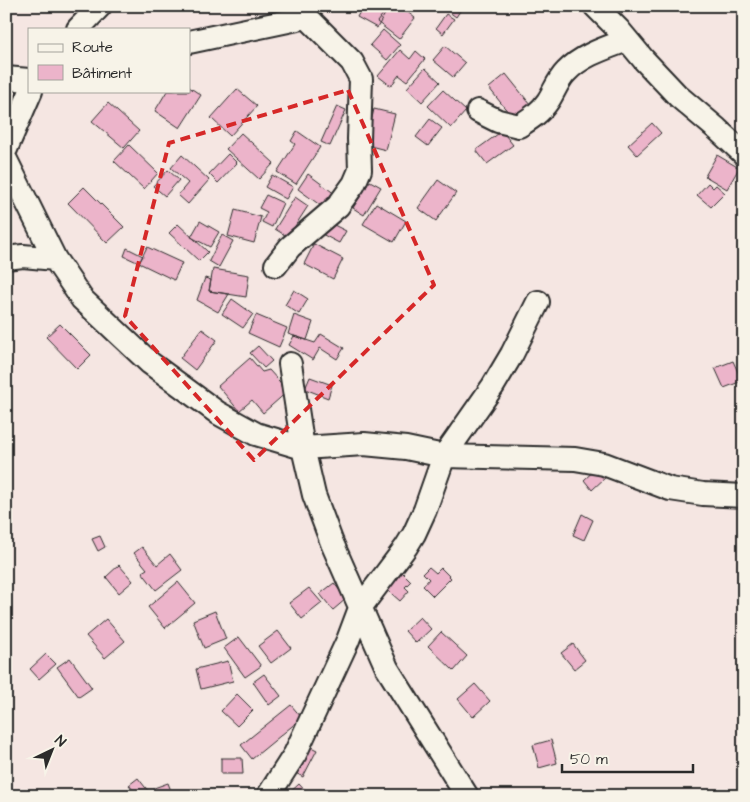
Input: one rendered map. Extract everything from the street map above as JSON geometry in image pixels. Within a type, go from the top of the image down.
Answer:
[{"type":"street","points":[[79,28],[100,6]]},
{"type":"street","points":[[595,6],[678,96],[744,154]]},
{"type":"street","points":[[190,42],[306,12],[352,62],[361,79],[360,170],[354,184],[338,206],[290,247],[276,265]]},
{"type":"street","points":[[478,111],[498,122],[518,126],[538,114],[548,102],[564,73],[578,61],[627,40]]},
{"type":"street","points":[[6,78],[28,80]]},
{"type":"street","points":[[6,149],[32,92]]},
{"type":"street","points":[[6,160],[55,258],[82,299],[150,363],[218,413],[256,434],[303,448],[364,444],[406,448],[444,456],[575,459],[604,464],[670,489],[703,494],[744,496]]},
{"type":"street","points":[[6,258],[23,256],[55,258]]},
{"type":"street","points":[[268,796],[295,754],[348,640],[360,608],[414,534],[426,510],[444,456],[498,378],[538,302]]},
{"type":"street","points":[[290,364],[303,448],[314,495],[332,543],[386,668],[467,796]]},
{"type":"highlighted area","points":[[348,90],[434,285],[254,460],[125,316],[169,143]]},
{"type":"building","points":[[363,6],[389,7],[377,28],[357,17]]},
{"type":"building","points":[[389,6],[400,6],[415,18],[399,39],[377,22]]},
{"type":"building","points":[[441,6],[460,6],[462,8],[456,17]]},
{"type":"building","points":[[446,14],[454,19],[443,34],[436,28]]},
{"type":"building","points":[[383,30],[400,45],[387,60],[370,45]]},
{"type":"building","points":[[445,46],[465,63],[453,77],[433,60]]},
{"type":"building","points":[[400,50],[410,59],[416,51],[425,59],[407,81],[399,75],[391,86],[378,76]]},
{"type":"building","points":[[425,68],[440,82],[422,102],[407,88]]},
{"type":"building","points":[[506,74],[534,109],[516,122],[489,88]]},
{"type":"building","points":[[190,88],[201,95],[180,128],[155,111],[166,92],[190,92]]},
{"type":"building","points":[[237,89],[257,106],[230,136],[211,118]]},
{"type":"building","points":[[443,90],[466,111],[451,128],[428,106]]},
{"type":"building","points":[[108,103],[139,131],[124,148],[92,121]]},
{"type":"building","points":[[337,106],[346,110],[330,146],[321,142]]},
{"type":"building","points":[[374,109],[395,114],[386,150],[366,145]]},
{"type":"building","points":[[430,119],[442,128],[428,146],[416,137]]},
{"type":"building","points":[[652,123],[661,133],[637,155],[628,145]]},
{"type":"building","points":[[297,131],[320,147],[296,184],[277,172],[295,144],[291,141]]},
{"type":"building","points":[[502,131],[513,145],[487,164],[476,150]]},
{"type":"building","points":[[241,133],[274,163],[259,179],[226,149]]},
{"type":"building","points":[[129,145],[158,173],[144,189],[114,161]]},
{"type":"building","points":[[228,154],[237,163],[218,183],[209,174]]},
{"type":"building","points":[[182,155],[209,180],[188,204],[178,195],[188,183],[171,168]]},
{"type":"building","points":[[717,155],[739,168],[727,189],[705,176]]},
{"type":"building","points":[[168,170],[179,180],[165,196],[153,186]]},
{"type":"building","points":[[308,174],[339,197],[328,211],[298,189]]},
{"type":"building","points":[[272,175],[293,187],[286,199],[265,187]]},
{"type":"building","points":[[438,180],[456,193],[436,221],[418,208]]},
{"type":"building","points":[[370,181],[381,187],[364,215],[353,208]]},
{"type":"building","points":[[708,183],[713,188],[716,185],[725,193],[711,207],[697,195]]},
{"type":"building","points":[[84,187],[124,227],[107,243],[68,203]]},
{"type":"building","points":[[266,195],[283,203],[272,227],[262,222],[267,212],[259,208]]},
{"type":"building","points":[[295,197],[308,206],[288,237],[275,229]]},
{"type":"building","points":[[376,203],[406,221],[394,242],[363,224]]},
{"type":"building","points":[[235,210],[261,217],[254,243],[228,236]]},
{"type":"building","points":[[324,220],[346,231],[339,243],[318,232]]},
{"type":"building","points":[[200,221],[219,232],[210,247],[191,237]]},
{"type":"building","points":[[178,224],[208,252],[199,261],[169,233]]},
{"type":"building","points":[[222,235],[233,241],[219,267],[209,261]]},
{"type":"building","points":[[314,244],[343,259],[333,279],[304,264]]},
{"type":"building","points":[[147,247],[182,263],[174,280],[139,263]]},
{"type":"building","points":[[127,248],[143,256],[139,263],[124,256]]},
{"type":"building","points":[[213,269],[249,275],[246,297],[209,291]]},
{"type":"building","points":[[205,278],[211,280],[209,291],[229,294],[218,312],[197,300]]},
{"type":"building","points":[[294,290],[308,299],[299,314],[285,305]]},
{"type":"building","points":[[232,299],[253,314],[243,328],[222,314]]},
{"type":"building","points":[[256,315],[287,328],[279,347],[248,333]]},
{"type":"building","points":[[294,315],[313,322],[307,340],[288,334]]},
{"type":"building","points":[[60,324],[91,355],[77,369],[46,337]]},
{"type":"building","points":[[202,329],[217,340],[195,370],[180,358]]},
{"type":"building","points":[[321,334],[344,348],[337,359],[320,348],[313,360],[289,345],[294,336],[315,343]]},
{"type":"building","points":[[258,346],[272,361],[264,368],[250,353]]},
{"type":"building","points":[[250,358],[262,372],[269,370],[288,391],[263,413],[252,400],[239,411],[218,386]]},
{"type":"building","points":[[733,361],[742,381],[724,388],[715,368]]},
{"type":"building","points":[[310,377],[332,385],[328,398],[305,389]]},
{"type":"building","points":[[599,466],[607,476],[592,490],[584,480]]},
{"type":"building","points":[[582,514],[593,520],[584,540],[573,535]]},
{"type":"building","points":[[100,536],[105,547],[98,551],[92,539]]},
{"type":"building","points":[[142,547],[157,565],[170,554],[182,570],[156,590],[142,572],[147,569],[134,553]]},
{"type":"building","points":[[119,565],[133,581],[119,593],[106,577]]},
{"type":"building","points":[[429,567],[436,573],[441,568],[451,578],[433,596],[423,586],[429,579],[423,573]]},
{"type":"building","points":[[402,572],[411,581],[405,587],[409,591],[400,601],[384,587],[395,575],[397,577]]},
{"type":"building","points":[[178,582],[195,603],[165,628],[148,607]]},
{"type":"building","points":[[334,583],[346,599],[333,610],[320,594]]},
{"type":"building","points":[[309,588],[322,603],[302,619],[289,603]]},
{"type":"building","points":[[215,611],[226,639],[204,648],[193,620]]},
{"type":"building","points":[[420,617],[431,629],[416,643],[405,631]]},
{"type":"building","points":[[106,619],[125,641],[105,658],[86,636]]},
{"type":"building","points":[[278,631],[291,648],[271,663],[258,646]]},
{"type":"building","points":[[441,632],[467,656],[454,671],[428,646]]},
{"type":"building","points":[[239,637],[261,666],[245,677],[224,648]]},
{"type":"building","points":[[573,644],[585,660],[574,669],[561,653]]},
{"type":"building","points":[[46,654],[56,664],[39,679],[30,669]]},
{"type":"building","points":[[70,658],[92,688],[79,697],[57,667]]},
{"type":"building","points":[[228,661],[233,681],[201,689],[196,669]]},
{"type":"building","points":[[264,674],[281,696],[269,705],[253,682]]},
{"type":"building","points":[[475,684],[490,701],[473,717],[458,699]]},
{"type":"building","points":[[237,694],[253,710],[237,726],[221,711]]},
{"type":"building","points":[[291,705],[302,718],[252,759],[241,745]]},
{"type":"building","points":[[551,740],[557,763],[539,768],[533,745]]},
{"type":"building","points":[[303,743],[317,750],[303,777],[290,770]]},
{"type":"building","points":[[221,758],[242,758],[243,774],[221,774]]},
{"type":"building","points":[[138,778],[152,796],[138,796],[129,785]]},
{"type":"building","points":[[168,783],[173,796],[157,796],[154,788]]},
{"type":"building","points":[[299,784],[308,794],[306,796],[286,796]]},
{"type":"building","points":[[744,784],[744,796],[740,796],[738,795]]}]
